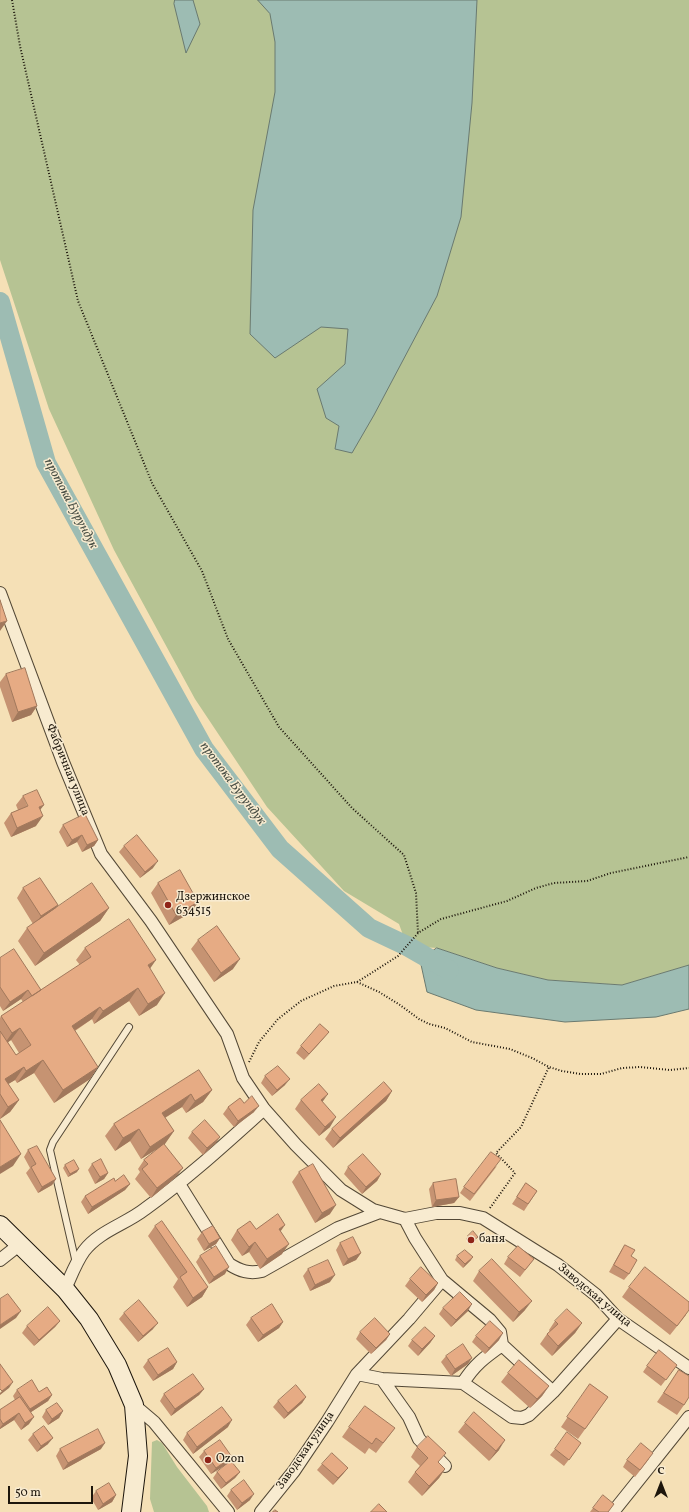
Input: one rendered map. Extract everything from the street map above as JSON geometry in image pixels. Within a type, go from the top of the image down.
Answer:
[{"type":"street","name":"Фабричная улица","points":[[0,593],[63,762],[101,854],[151,921],[227,1034]]},
{"type":"street","name":"Заводская улица","points":[[227,1034],[243,1078],[264,1109],[296,1145],[341,1190],[373,1210],[405,1219],[436,1213],[460,1213],[483,1218],[558,1264],[596,1296],[618,1319],[689,1368]]},
{"type":"street","points":[[65,1289],[84,1250],[96,1239],[142,1211],[179,1184],[264,1109]]},
{"type":"street","points":[[179,1184],[229,1264],[239,1271],[253,1273],[262,1271],[338,1228],[380,1212]]},
{"type":"street","points":[[405,1219],[414,1238],[442,1280],[490,1320],[500,1332],[502,1345],[552,1392]]},
{"type":"street","points":[[0,1225],[65,1289],[89,1319],[117,1365],[134,1405],[138,1456],[132,1509]]},
{"type":"street","points":[[0,1260],[19,1245]]},
{"type":"street","name":"Заводская улица","points":[[262,1512],[294,1471],[357,1374],[409,1319],[442,1280]]},
{"type":"street","points":[[357,1374],[382,1379],[463,1384],[512,1417],[522,1418],[529,1415],[552,1392],[618,1319]]},
{"type":"street","points":[[463,1384],[470,1371],[481,1360],[502,1345]]},
{"type":"street","points":[[382,1379],[409,1417],[419,1439],[445,1466]]},
{"type":"street","points":[[134,1405],[154,1422],[228,1512]]},
{"type":"street","points":[[613,1512],[689,1417]]},
{"type":"lane","points":[[76,1265],[50,1150],[53,1142],[129,1027]]},
{"type":"path","points":[[12,0],[20,46],[78,301],[152,482],[202,570],[228,639],[279,727],[352,808],[404,855],[416,893],[418,933]]},
{"type":"path","points":[[243,1078],[259,1042],[278,1019],[301,1001],[334,986],[357,982],[398,956],[418,933],[441,919],[507,901],[536,888],[554,883],[587,882],[612,873],[689,857]]},
{"type":"path","points":[[357,982],[379,992],[400,1005],[419,1020],[445,1028],[472,1042],[510,1049],[549,1067],[580,1074],[601,1074],[622,1068],[640,1067],[670,1070],[689,1068]]},
{"type":"path","points":[[483,1218],[515,1173],[496,1153],[521,1128],[549,1067]]},
{"type":"green space","points":[[0,0],[689,0],[689,965],[622,985],[548,980],[497,968],[437,948],[407,946],[399,924],[344,891],[267,807],[195,699],[114,550],[49,409],[0,260]]},
{"type":"green space","points":[[157,1440],[162,1443],[177,1467],[207,1506],[209,1512],[154,1512],[150,1499],[152,1442]]},
{"type":"water","points":[[175,0],[193,0],[200,24],[186,53],[174,4]]},
{"type":"water","points":[[258,0],[477,0],[472,103],[461,217],[437,296],[374,415],[352,453],[335,449],[339,426],[326,418],[317,389],[345,364],[348,329],[321,327],[275,358],[250,334],[253,210],[275,92],[275,42],[270,14]]},
{"type":"water","points":[[437,948],[497,968],[548,980],[622,985],[689,965],[689,1009],[656,1017],[565,1022],[476,1010],[427,992],[420,960]]},
{"type":"building","points":[[0,600],[7,621],[0,623]]},
{"type":"building","points":[[25,668],[37,706],[18,712],[6,674]]},
{"type":"building","points":[[37,790],[44,805],[39,807],[43,816],[17,828],[11,813],[28,806],[23,796]]},
{"type":"building","points":[[85,814],[98,840],[87,845],[82,835],[72,840],[63,825]]},
{"type":"building","points":[[137,835],[158,861],[145,872],[124,846]]},
{"type":"building","points":[[180,870],[198,902],[176,915],[158,883]]},
{"type":"building","points":[[40,878],[58,905],[41,916],[23,888]]},
{"type":"building","points":[[92,883],[109,908],[44,953],[27,928]]},
{"type":"building","points":[[129,919],[156,960],[148,965],[165,993],[148,1004],[138,988],[103,1011],[100,1007],[72,1026],[98,1067],[63,1090],[43,1060],[26,1071],[24,1067],[5,1079],[19,1100],[8,1107],[0,1094],[0,1031],[16,1055],[31,1045],[20,1028],[12,1033],[1,1016],[91,957],[85,948]]},
{"type":"building","points":[[217,926],[240,959],[221,973],[198,940]]},
{"type":"building","points":[[14,949],[41,990],[32,996],[28,990],[10,1002],[0,987],[0,958]]},
{"type":"building","points":[[320,1024],[329,1032],[309,1054],[301,1046]]},
{"type":"building","points":[[278,1066],[290,1079],[277,1090],[265,1076]]},
{"type":"building","points":[[199,1070],[212,1090],[195,1101],[191,1094],[162,1113],[174,1131],[150,1147],[139,1129],[123,1138],[114,1124]]},
{"type":"building","points":[[384,1082],[392,1091],[340,1138],[332,1129]]},
{"type":"building","points":[[319,1084],[328,1094],[321,1100],[336,1117],[325,1127],[301,1100]]},
{"type":"building","points":[[252,1096],[259,1106],[238,1121],[228,1107],[240,1098],[244,1103]]},
{"type":"building","points":[[0,1120],[21,1154],[0,1167]]},
{"type":"building","points":[[205,1120],[220,1137],[207,1148],[192,1132]]},
{"type":"building","points":[[164,1144],[183,1168],[157,1188],[142,1169],[148,1164],[144,1160]]},
{"type":"building","points":[[37,1146],[56,1179],[42,1187],[31,1167],[36,1164],[28,1150]]},
{"type":"building","points":[[491,1152],[501,1159],[474,1194],[464,1187]]},
{"type":"building","points":[[363,1154],[381,1174],[366,1187],[348,1167]]},
{"type":"building","points":[[101,1159],[108,1173],[100,1177],[92,1164]]},
{"type":"building","points":[[74,1160],[79,1169],[70,1174],[65,1165]]},
{"type":"building","points":[[313,1164],[336,1205],[322,1213],[299,1172]]},
{"type":"building","points":[[124,1175],[130,1184],[92,1207],[85,1196],[114,1178],[115,1181]]},
{"type":"building","points":[[456,1179],[459,1197],[436,1200],[433,1183]]},
{"type":"building","points":[[526,1183],[537,1191],[528,1204],[517,1197]]},
{"type":"building","points":[[278,1214],[285,1225],[279,1229],[289,1244],[267,1259],[255,1242],[249,1247],[237,1230],[250,1221],[256,1229]]},
{"type":"building","points":[[162,1221],[208,1287],[193,1298],[180,1277],[187,1272],[155,1226]]},
{"type":"building","points":[[213,1226],[220,1238],[209,1244],[202,1232]]},
{"type":"building","points":[[473,1231],[478,1237],[473,1241],[468,1236]]},
{"type":"building","points":[[353,1237],[361,1253],[348,1259],[340,1243]]},
{"type":"building","points":[[625,1245],[635,1250],[631,1256],[637,1260],[629,1274],[614,1265]]},
{"type":"building","points":[[216,1246],[229,1267],[214,1277],[200,1256]]},
{"type":"building","points":[[518,1246],[534,1259],[525,1270],[508,1257]]},
{"type":"building","points":[[465,1250],[473,1257],[465,1264],[457,1256]]},
{"type":"building","points":[[492,1259],[532,1301],[519,1312],[479,1271]]},
{"type":"building","points":[[328,1260],[335,1275],[315,1285],[308,1269]]},
{"type":"building","points":[[421,1267],[438,1283],[426,1295],[410,1279]]},
{"type":"building","points":[[645,1267],[689,1302],[689,1310],[677,1326],[629,1287]]},
{"type":"building","points":[[460,1292],[472,1304],[456,1320],[443,1308]]},
{"type":"building","points":[[8,1294],[21,1311],[0,1325],[0,1299]]},
{"type":"building","points":[[139,1300],[158,1323],[143,1336],[124,1313]]},
{"type":"building","points":[[272,1304],[283,1322],[263,1335],[251,1318]]},
{"type":"building","points":[[48,1307],[60,1321],[39,1340],[27,1326]]},
{"type":"building","points":[[567,1309],[582,1323],[558,1346],[547,1334],[558,1324],[555,1321]]},
{"type":"building","points":[[375,1318],[390,1334],[376,1348],[360,1332]]},
{"type":"building","points":[[490,1321],[503,1333],[489,1348],[476,1336]]},
{"type":"building","points":[[425,1327],[435,1336],[422,1349],[412,1340]]},
{"type":"building","points":[[463,1344],[472,1358],[455,1369],[446,1356]]},
{"type":"building","points":[[168,1348],[177,1362],[158,1375],[148,1360]]},
{"type":"building","points":[[659,1350],[677,1365],[666,1380],[647,1366]]},
{"type":"building","points":[[519,1360],[549,1386],[537,1399],[508,1373]]},
{"type":"building","points":[[0,1364],[13,1382],[2,1391],[0,1389]]},
{"type":"building","points":[[679,1370],[689,1376],[689,1397],[684,1405],[664,1393]]},
{"type":"building","points":[[193,1374],[204,1389],[175,1409],[164,1394]]},
{"type":"building","points":[[32,1380],[39,1392],[47,1387],[52,1395],[30,1409],[17,1390]]},
{"type":"building","points":[[590,1384],[608,1397],[585,1429],[567,1417]]},
{"type":"building","points":[[296,1385],[306,1397],[288,1413],[278,1401]]},
{"type":"building","points":[[20,1397],[34,1417],[25,1423],[19,1413],[3,1424],[0,1419],[0,1410]]},
{"type":"building","points":[[57,1403],[63,1411],[52,1419],[46,1410]]},
{"type":"building","points":[[365,1406],[395,1428],[383,1443],[376,1438],[372,1444],[349,1427]]},
{"type":"building","points":[[222,1407],[232,1420],[197,1447],[187,1433]]},
{"type":"building","points":[[474,1412],[505,1440],[496,1451],[465,1423]]},
{"type":"building","points":[[44,1426],[53,1438],[41,1446],[33,1434]]},
{"type":"building","points":[[98,1429],[105,1443],[68,1463],[60,1449]]},
{"type":"building","points":[[567,1432],[581,1443],[569,1460],[555,1449]]},
{"type":"building","points":[[428,1436],[446,1453],[438,1462],[445,1469],[429,1486],[415,1472],[428,1458],[417,1447]]},
{"type":"building","points":[[220,1440],[232,1457],[216,1468],[204,1451]]},
{"type":"building","points":[[641,1443],[653,1453],[640,1470],[627,1460]]},
{"type":"building","points":[[332,1453],[348,1468],[338,1478],[322,1464]]},
{"type":"building","points":[[231,1461],[240,1472],[226,1483],[217,1472]]},
{"type":"building","points":[[244,1480],[254,1494],[242,1503],[231,1490]]},
{"type":"building","points":[[109,1483],[116,1495],[103,1504],[96,1491]]},
{"type":"building","points":[[603,1495],[614,1504],[608,1512],[599,1512],[593,1508]]},
{"type":"building","points":[[379,1504],[387,1512],[371,1512]]},
{"type":"waterway","name":"протока Бурундук","points":[[0,302],[46,463],[204,749],[280,849],[369,928],[407,946],[449,970]]},
{"type":"place","name":"Дзержинское 634515","points":[[168,905]]},
{"type":"place","name":"баня","points":[[471,1240]]},
{"type":"place","name":"Ozon","points":[[208,1460]]}]
